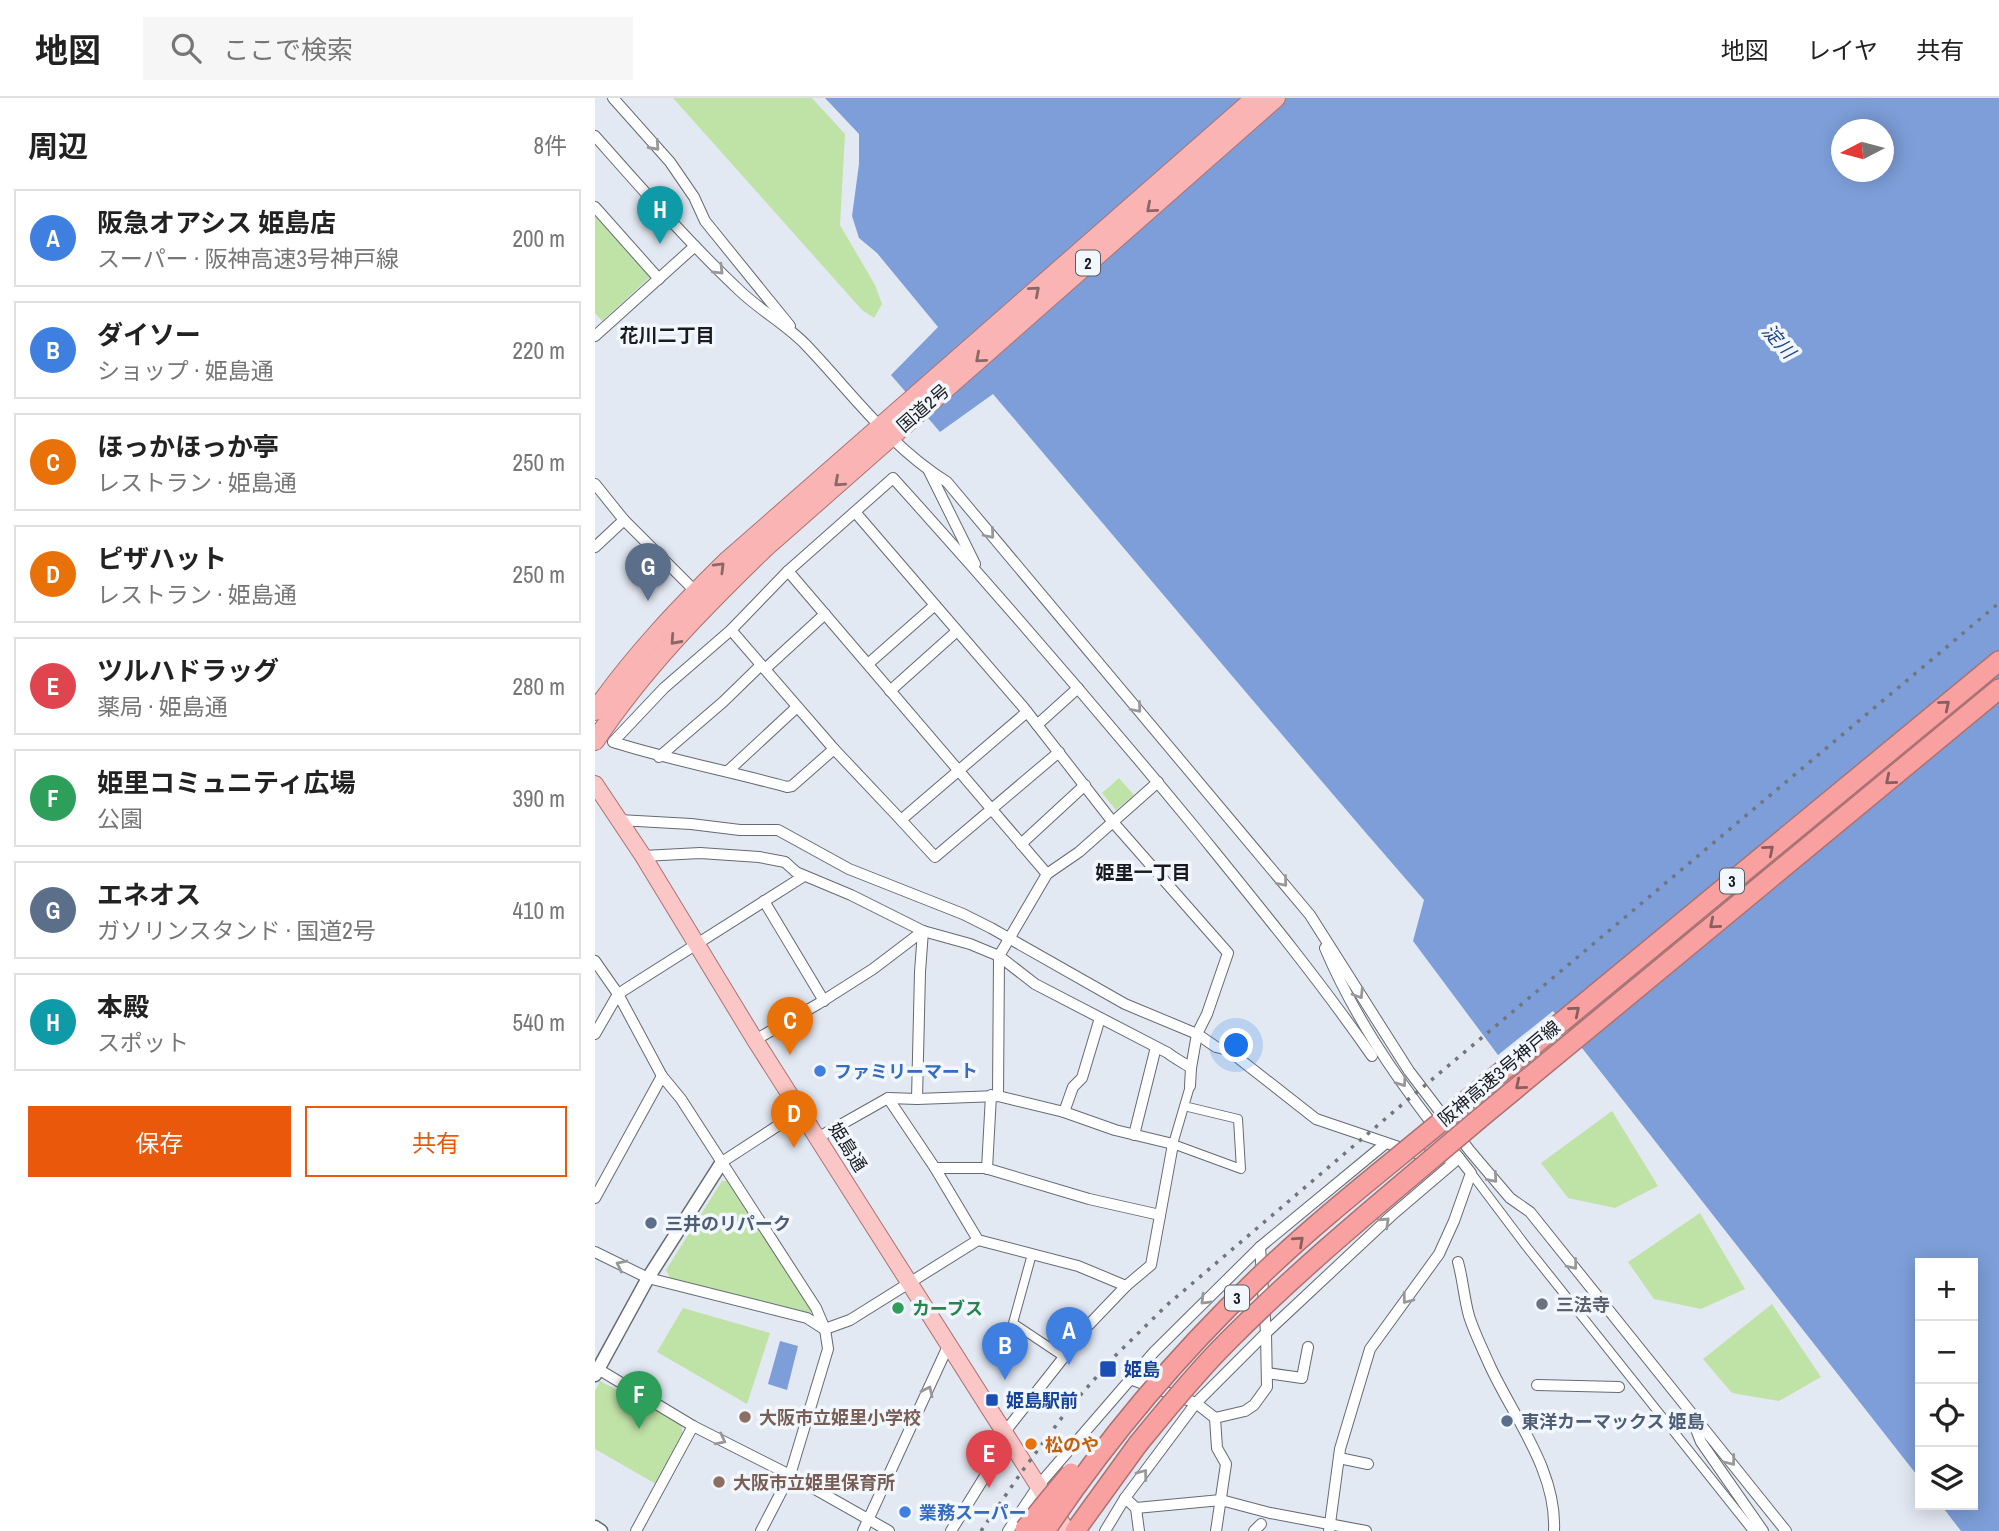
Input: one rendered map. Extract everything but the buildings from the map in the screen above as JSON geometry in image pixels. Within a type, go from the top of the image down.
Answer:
[{"type":"highway","name":"国道2号","points":[[595,741],[641,679],[707,604],[890,427],[1255,98]]},
{"type":"highway","name":"国道2号","points":[[595,710],[637,656],[728,560],[890,427],[1276,98]]},
{"type":"highway","name":"阪神高速3号神戸線","points":[[1045,1531],[1074,1488],[1137,1408],[1209,1326],[1257,1278],[1415,1143],[1999,661]]},
{"type":"highway","name":"阪神高速3号神戸線","points":[[1075,1531],[1138,1444],[1224,1345],[1325,1249],[1999,689]]},
{"type":"highway","name":"3","points":[[1024,1531],[1105,1433],[1195,1334],[1257,1278]]},
{"type":"highway","name":"3","points":[[1086,1531],[1138,1444]]},
{"type":"main road","name":"姫島通","points":[[595,784],[643,856],[755,1040],[802,1110],[1067,1531]]},
{"type":"street","points":[[613,98],[670,162],[694,197],[705,221],[804,342],[890,427],[929,471],[981,576]]},
{"type":"street","points":[[595,136],[695,246],[742,293],[804,342]]},
{"type":"street","points":[[595,150],[606,149]]},
{"type":"street","points":[[595,207],[659,279]]},
{"type":"street","points":[[595,336],[695,246]]},
{"type":"street","points":[[929,471],[947,482],[1310,915],[1409,1071],[1462,1141],[1510,1198],[1530,1212],[1787,1531]]},
{"type":"street","points":[[835,749],[792,786],[787,787],[728,771],[659,757],[613,742],[664,688],[731,630],[788,571],[893,478],[981,576],[1157,782],[1331,996],[1372,1056]]},
{"type":"street","points":[[595,484],[624,520],[696,592]]},
{"type":"street","points":[[855,512],[1027,712],[1112,821],[1229,953],[1197,1034],[1191,1086],[1173,1144],[1151,1265],[1126,1286],[1080,1334],[1006,1436],[951,1531]]},
{"type":"street","points":[[595,547],[624,520]]},
{"type":"street","points":[[788,571],[1047,874]]},
{"type":"street","points":[[868,664],[935,605]]},
{"type":"street","points":[[659,757],[825,614]]},
{"type":"street","points":[[731,630],[797,707],[935,857],[1059,752]]},
{"type":"street","points":[[890,691],[957,631]]},
{"type":"street","points":[[1037,725],[1078,688]]},
{"type":"street","points":[[728,771],[797,707]]},
{"type":"street","points":[[901,820],[1027,712]]},
{"type":"street","points":[[986,1169],[995,1096],[999,956],[1047,874],[1079,852],[1157,782]]},
{"type":"street","points":[[1021,844],[1085,785]]},
{"type":"street","points":[[619,820],[740,830],[778,830],[849,869],[963,914],[1011,938],[1125,1004],[1197,1034],[1216,1047],[1228,1050],[1316,1119],[1428,1157],[1459,1158]]},
{"type":"street","points":[[643,856],[700,853],[758,856],[785,862],[796,872],[852,895],[923,931],[999,956],[1035,984],[1191,1068]]},
{"type":"street","points":[[595,1034],[618,994],[804,876]]},
{"type":"street","points":[[764,901],[824,1000]]},
{"type":"street","points":[[1310,915],[1336,975],[1362,1023],[1416,1102],[1526,1246],[1753,1531]]},
{"type":"street","points":[[755,1040],[873,969],[923,931]]},
{"type":"street","points":[[917,1099],[923,931]]},
{"type":"street","points":[[595,961],[618,994],[662,1076],[681,1099],[722,1162],[816,1308],[825,1329],[828,1349],[790,1475],[761,1531]]},
{"type":"street","points":[[1064,1112],[1073,1087],[1082,1078],[1100,1018]]},
{"type":"street","points":[[1134,1135],[1156,1047]]},
{"type":"street","points":[[595,1198],[662,1076]]},
{"type":"street","points":[[819,1137],[888,1098],[995,1096],[1064,1112],[1134,1135],[1173,1144],[1241,1169],[1238,1119],[1184,1106]]},
{"type":"street","points":[[888,1098],[935,1168],[978,1240],[1077,1266],[1126,1286]]},
{"type":"street","points":[[802,1110],[722,1162],[648,1278],[597,1372],[889,1531]]},
{"type":"street","points":[[1008,1531],[1038,1486],[1163,1343],[1260,1247],[1386,1143]]},
{"type":"street","points":[[1105,1531],[1125,1498],[1196,1403],[1391,1216],[1459,1158]]},
{"type":"street","points":[[935,1168],[986,1169],[1089,1199],[1160,1215]]},
{"type":"street","points":[[1329,1527],[1339,1458],[1370,1349],[1439,1254],[1471,1174]]},
{"type":"street","points":[[825,1329],[850,1320],[978,1240]]},
{"type":"street","points":[[1215,1418],[1245,1411],[1254,1405],[1267,1387],[1260,1247]]},
{"type":"street","points":[[595,1252],[648,1278],[807,1318],[825,1329]]},
{"type":"street","points":[[1032,1254],[1013,1323],[1064,1357]]},
{"type":"street","points":[[1458,1262],[1469,1314],[1491,1368],[1524,1428],[1549,1490],[1555,1514],[1554,1531]]},
{"type":"street","points":[[863,1531],[949,1346]]},
{"type":"street","points":[[1267,1373],[1302,1378],[1308,1348]]},
{"type":"street","points":[[1130,1379],[1196,1403],[1215,1418],[1217,1448],[1226,1464],[1216,1531]]},
{"type":"street","points":[[1537,1385],[1619,1387]]},
{"type":"street","points":[[1686,1404],[1701,1442],[1763,1531]]},
{"type":"street","points":[[636,1531],[692,1426]]},
{"type":"street","points":[[1339,1458],[1368,1464]]},
{"type":"street","points":[[1125,1498],[1136,1508],[1139,1531]]},
{"type":"street","points":[[1136,1508],[1221,1500],[1329,1527],[1366,1531]]},
{"type":"street","points":[[595,1528],[601,1531]]},
{"type":"green space","points":[[673,98],[812,98],[845,134],[840,225],[875,285],[882,304],[874,318],[862,310]]},
{"type":"green space","points":[[595,216],[650,277],[602,321],[595,313]]},
{"type":"green space","points":[[1119,778],[1134,795],[1116,810],[1102,793]]},
{"type":"green space","points":[[1612,1111],[1658,1186],[1615,1208],[1568,1198],[1541,1163]]},
{"type":"green space","points":[[722,1181],[729,1181],[812,1311],[808,1316],[670,1278],[666,1270]]},
{"type":"green space","points":[[1700,1213],[1745,1289],[1701,1309],[1654,1299],[1628,1262]]},
{"type":"green space","points":[[1772,1304],[1821,1377],[1779,1401],[1732,1393],[1703,1359]]},
{"type":"green space","points":[[683,1308],[770,1333],[747,1404],[657,1352]]},
{"type":"green space","points":[[600,1381],[681,1424],[683,1434],[656,1484],[595,1449],[595,1391]]},
{"type":"water","name":"淀川","points":[[825,98],[1999,98],[1999,1531],[1961,1531],[1945,1510],[1978,1510],[1978,1258],[1915,1258],[1915,1473],[1553,1011],[1498,1055],[1413,941],[1424,900],[993,394],[940,432],[891,375],[938,327],[877,253],[859,238],[852,216],[859,164],[859,134]]},
{"type":"water","points":[[780,1341],[798,1346],[787,1390],[768,1384]]},
{"type":"railway","points":[[981,1531],[1069,1408],[1115,1356],[1167,1305],[1999,603]]},
{"type":"place","name":"本殿","points":[[660,244]]},
{"type":"place","name":"エネオス","points":[[648,601]]},
{"type":"place","name":"ほっかほっか亭","points":[[790,1055]]},
{"type":"place","name":"ファミリーマート","points":[[820,1071]]},
{"type":"place","name":"ピザハット","points":[[794,1148]]},
{"type":"place","name":"三井のリパーク","points":[[651,1223]]},
{"type":"place","name":"三法寺","points":[[1542,1304]]},
{"type":"place","name":"カーブス","points":[[898,1308]]},
{"type":"place","name":"阪急オアシス 姫島店","points":[[1069,1365]]},
{"type":"place","name":"姫島","points":[[1108,1369]]},
{"type":"place","name":"ダイソー","points":[[1005,1380]]},
{"type":"place","name":"姫島駅前","points":[[992,1400]]},
{"type":"place","name":"大阪市立姫里小学校","points":[[745,1417]]},
{"type":"place","name":"東洋カーマックス 姫島","points":[[1507,1421]]},
{"type":"place","name":"姫里コミュニティ広場","points":[[639,1429]]},
{"type":"place","name":"松のや","points":[[1031,1444]]},
{"type":"place","name":"大阪市立姫里保育所","points":[[719,1482]]},
{"type":"place","name":"ツルハドラッグ","points":[[989,1488]]},
{"type":"place","name":"業務スーパー","points":[[905,1512]]},
{"type":"district","name":"花川二丁目","points":[[667,335]]},
{"type":"district","name":"姫里一丁目","points":[[1143,872]]}]
